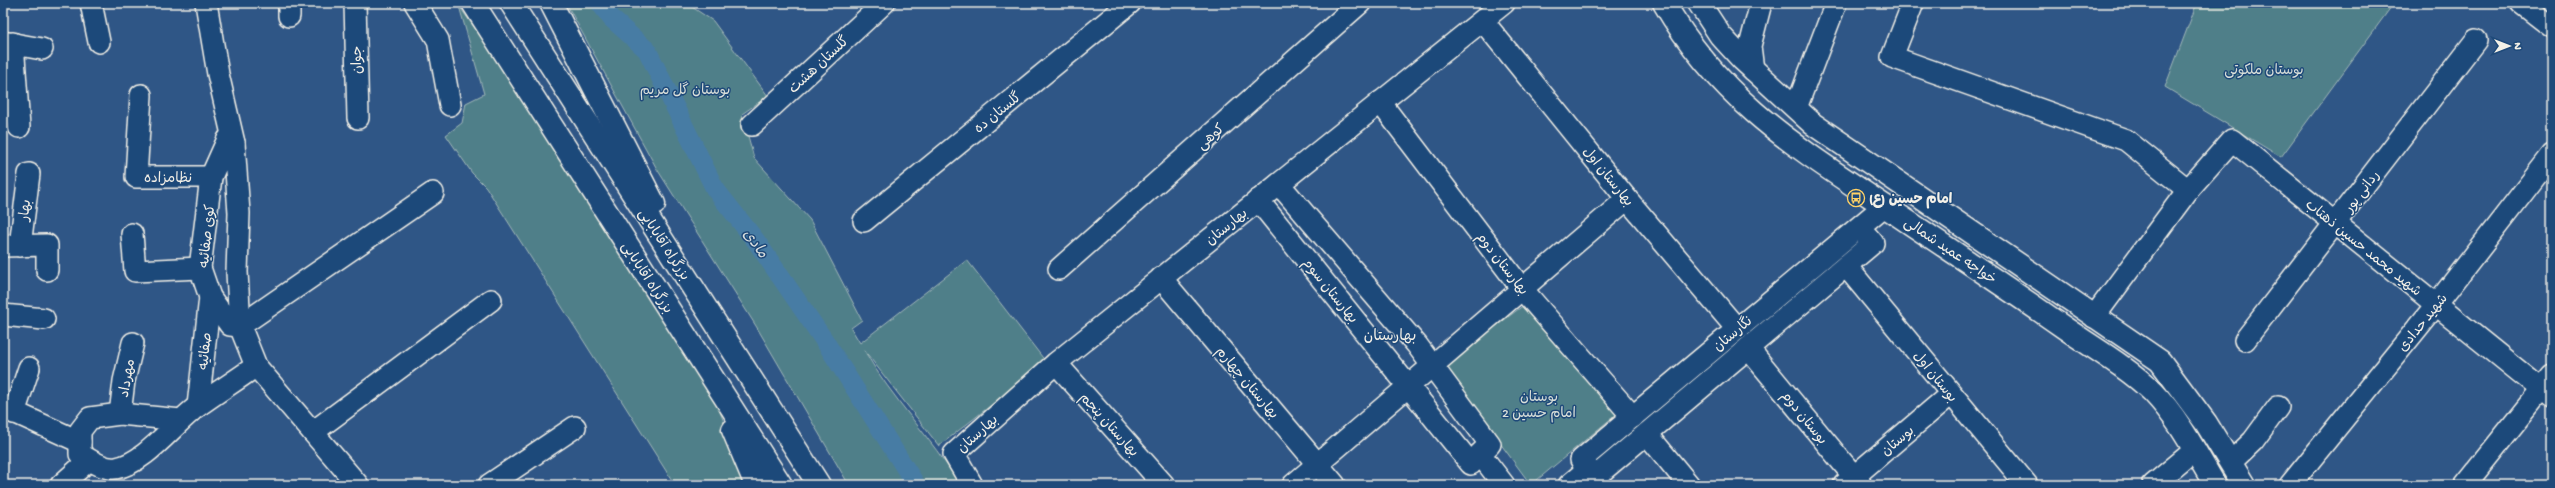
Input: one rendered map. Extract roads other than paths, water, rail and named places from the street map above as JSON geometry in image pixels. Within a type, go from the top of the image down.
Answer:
[{"type":"main road","points":[[465,3],[515,68]]},
{"type":"main road","points":[[473,3],[515,68]]},
{"type":"main road","name":"بزرگراه آقابابایی","points":[[511,3],[819,485]]},
{"type":"main road","points":[[551,3],[711,315]]},
{"type":"main road","name":"خواجه عمید شمالی","points":[[1664,3],[1697,54],[1726,87],[1755,114],[1794,146],[2130,373],[2152,392],[2167,408],[2195,450],[2215,485]]},
{"type":"main road","name":"خواجه عمید شمالی","points":[[1699,3],[1720,34],[1753,70],[1813,124],[2160,361],[2231,462],[2244,485]]},
{"type":"main road","name":"بزرگراه اقابابایی","points":[[515,68],[781,485]]},
{"type":"main road","points":[[713,379],[756,485]]},
{"type":"main road","points":[[2195,450],[2212,434]]},
{"type":"street","points":[[91,3],[99,42]]},
{"type":"street","name":"کوی صفائیه","points":[[206,3],[218,74],[234,143],[239,213],[237,272],[240,326],[256,366],[313,432],[350,482]]},
{"type":"street","name":"جوان","points":[[355,3],[358,118]]},
{"type":"street","points":[[415,3],[438,40],[450,106]]},
{"type":"street","name":"گلستان هشت","points":[[752,125],[884,3]]},
{"type":"street","name":"گلستان ده","points":[[864,221],[1130,3]]},
{"type":"street","name":"کوهی","points":[[1059,268],[1360,3]]},
{"type":"street","name":"بهارستان","points":[[972,485],[954,454],[1056,363],[1504,3]]},
{"type":"street","points":[[1753,70],[1750,46],[1761,3]]},
{"type":"street","points":[[1796,108],[1836,3]]},
{"type":"street","points":[[1913,3],[1892,56],[2126,140],[2188,190],[2094,317]]},
{"type":"street","points":[[2521,3],[2552,27]]},
{"type":"street","name":"بهارستان اول","points":[[1483,21],[1627,199],[1737,330]]},
{"type":"street","name":"ردانی پور","points":[[2245,340],[2476,40]]},
{"type":"street","points":[[20,127],[8,43],[42,49]]},
{"type":"street","name":"نظامزاده","points":[[140,95],[136,177],[211,177]]},
{"type":"street","name":"بهارستان دوم","points":[[1380,102],[1522,289],[1633,417]]},
{"type":"street","name":"کوی صفائیه","points":[[234,143],[228,139],[211,177],[200,268],[210,297],[230,325],[240,326]]},
{"type":"street","name":"شهید محمد حسین ذهتاب","points":[[2188,190],[2232,140],[2436,305],[2548,388]]},
{"type":"street","name":"شهید حدادی","points":[[2290,485],[2436,305],[2552,156]]},
{"type":"street","name":"بهار","points":[[11,246],[29,174]]},
{"type":"street","name":"بهارستان سوم","points":[[1258,200],[1408,387],[1472,464],[1490,444],[1433,365],[1279,184]]},
{"type":"street","points":[[240,326],[433,193]]},
{"type":"street","points":[[1293,485],[1627,199]]},
{"type":"street","name":"نگارستان","points":[[1569,485],[1584,465],[1633,417],[1884,206]]},
{"type":"street","points":[[1584,465],[1596,477],[1873,243],[1859,227]]},
{"type":"street","points":[[132,234],[135,271],[200,268]]},
{"type":"street","points":[[11,246],[47,245],[47,270]]},
{"type":"street","name":"بوستان اول","points":[[1846,266],[2027,485]]},
{"type":"street","name":"بهارستان چهارم","points":[[1161,278],[1335,485]]},
{"type":"street","name":"صفائیه","points":[[198,406],[210,297]]},
{"type":"street","points":[[313,432],[491,300]]},
{"type":"street","points":[[3,315],[44,319]]},
{"type":"street","name":"مهرداد","points":[[120,414],[124,381],[133,343]]},
{"type":"street","name":"بوستان دوم","points":[[1748,348],[1853,482]]},
{"type":"street","name":"بهارستان پنجم","points":[[1056,363],[1164,485]]},
{"type":"street","points":[[29,368],[9,410],[85,451],[96,464],[114,477],[154,446],[198,406],[224,390],[256,366]]},
{"type":"street","points":[[2466,485],[2548,388]]},
{"type":"street","name":"بوستان","points":[[1853,482],[1951,394]]},
{"type":"street","points":[[2231,462],[2253,441],[2278,407]]},
{"type":"street","points":[[61,485],[85,451],[80,431],[90,418],[120,414],[181,420]]},
{"type":"street","points":[[489,485],[575,427]]},
{"type":"street","points":[[1647,434],[1689,485]]},
{"type":"street","points":[[2153,485],[2195,450]]},
{"type":"street","points":[[1480,454],[1504,485]]},
{"type":"waterway","name":"مادی","points":[[600,3],[612,19],[647,50],[715,189],[756,241],[826,343],[916,485]]},
{"type":"place","name":"امام حسین (ع)","points":[[1856,198]]},
{"type":"district","name":"بهارستان","points":[[1390,335]]},
{"type":"park label","name":"بوستان ملکوتی","points":[[2264,69]]},
{"type":"park label","name":"بوستان گل مریم","points":[[685,89]]},
{"type":"park label","name":"بوستان امام حسین 2","points":[[1539,404]]}]
